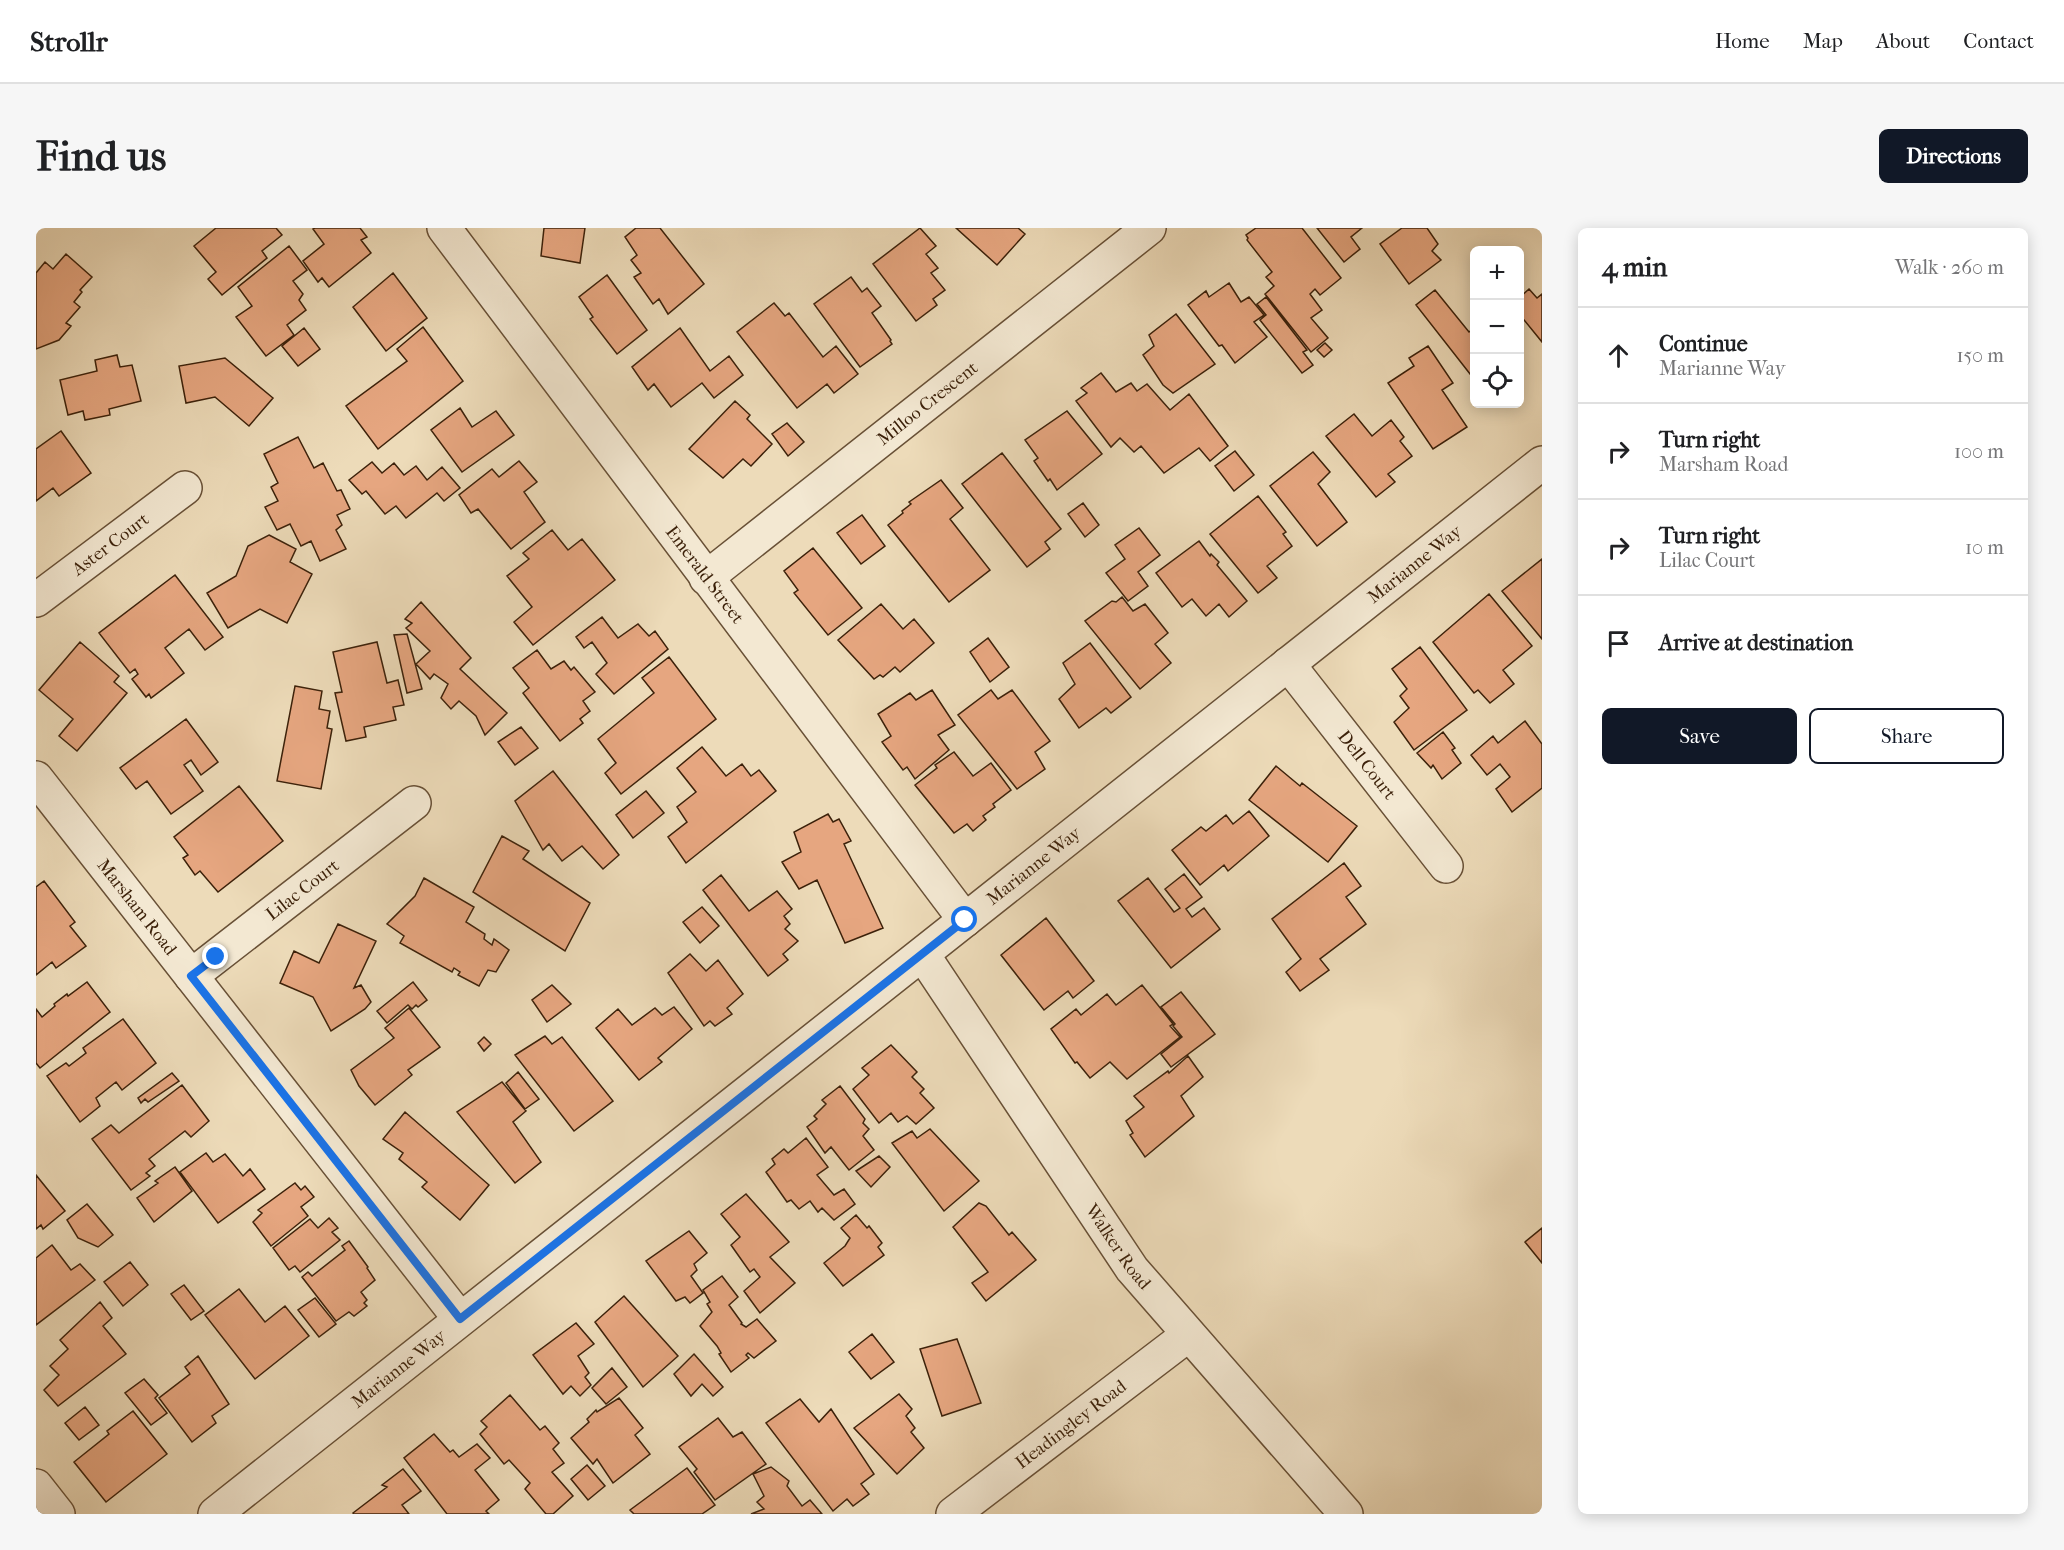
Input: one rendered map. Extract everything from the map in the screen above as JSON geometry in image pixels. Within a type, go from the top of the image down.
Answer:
[{"type":"street","name":"Emerald Street","points":[[444,228],[965,920]]},
{"type":"street","name":"Milloo Crescent","points":[[706,578],[1149,228]]},
{"type":"street","name":"Marianne Way","points":[[215,1514],[1542,463]]},
{"type":"street","name":"Aster Court","points":[[36,600],[185,488]]},
{"type":"street","name":"Dell Court","points":[[1288,664],[1446,866]]},
{"type":"street","name":"Marsham Road","points":[[36,778],[460,1319]]},
{"type":"street","name":"Lilac Court","points":[[191,976],[414,803]]},
{"type":"street","name":"Walker Road","points":[[923,955],[1132,1269],[1346,1514]]},
{"type":"street","name":"Headingley Road","points":[[953,1514],[1188,1335]]},
{"type":"street","points":[[36,1486],[58,1514]]},
{"type":"building","points":[[216,228],[276,228],[282,235],[262,251],[267,258],[222,295],[208,279],[216,272],[194,246]]},
{"type":"building","points":[[360,228],[367,237],[361,240],[371,253],[329,287],[322,278],[318,282],[303,261],[324,244],[313,229]]},
{"type":"building","points":[[544,228],[585,228],[580,263],[541,256]]},
{"type":"building","points":[[636,228],[660,228],[704,284],[668,314],[659,299],[653,304],[634,277],[641,273],[631,260],[637,255],[625,237]]},
{"type":"building","points":[[920,228],[936,246],[926,254],[938,268],[931,273],[945,290],[933,299],[937,305],[916,321],[873,264]]},
{"type":"building","points":[[956,228],[1018,228],[1025,234],[997,265]]},
{"type":"building","points":[[1256,228],[1302,228],[1341,278],[1320,295],[1315,289],[1310,294],[1322,310],[1311,318],[1328,338],[1311,352],[1265,294],[1274,286],[1266,277],[1272,272],[1247,240],[1246,235]]},
{"type":"building","points":[[1317,228],[1362,228],[1351,237],[1360,249],[1344,262]]},
{"type":"building","points":[[1402,228],[1427,228],[1438,244],[1432,251],[1441,260],[1409,284],[1380,244]]},
{"type":"building","points":[[289,246],[307,270],[293,281],[303,294],[299,300],[306,310],[287,325],[294,335],[266,356],[236,317],[252,306],[238,287]]},
{"type":"building","points":[[66,254],[92,277],[80,290],[82,292],[74,302],[80,307],[66,323],[71,326],[59,340],[36,349],[36,273],[45,262],[53,269]]},
{"type":"building","points":[[393,273],[427,318],[386,351],[353,307]]},
{"type":"building","points":[[607,275],[647,330],[617,354],[590,319],[593,317],[579,297]]},
{"type":"building","points":[[851,277],[862,292],[867,288],[881,306],[872,313],[892,344],[860,367],[814,304]]},
{"type":"building","points":[[1229,283],[1241,302],[1249,297],[1264,315],[1254,322],[1267,337],[1235,363],[1188,305],[1206,291],[1209,297]]},
{"type":"building","points":[[1529,289],[1537,298],[1542,294],[1542,342],[1524,320],[1524,293]]},
{"type":"building","points":[[1435,290],[1470,331],[1470,374],[1416,305]]},
{"type":"building","points":[[1266,297],[1307,350],[1303,352],[1313,365],[1302,373],[1260,320],[1266,315],[1257,304]]},
{"type":"building","points":[[774,303],[785,316],[789,313],[823,357],[836,346],[858,374],[834,393],[827,384],[797,408],[737,332]]},
{"type":"building","points":[[1176,314],[1215,364],[1173,393],[1163,385],[1143,355],[1154,346],[1149,335]]},
{"type":"building","points":[[423,327],[463,381],[378,449],[346,406],[407,361],[397,349]]},
{"type":"building","points":[[304,328],[320,349],[298,366],[282,346]]},
{"type":"building","points":[[680,328],[710,371],[729,356],[743,375],[714,398],[702,383],[671,407],[654,384],[648,390],[632,367]]},
{"type":"building","points":[[1325,343],[1332,350],[1324,357],[1317,350]]},
{"type":"building","points":[[1428,346],[1453,383],[1442,390],[1467,427],[1433,449],[1388,383],[1414,366],[1409,358]]},
{"type":"building","points":[[117,355],[120,367],[132,365],[141,401],[109,409],[110,415],[85,420],[83,411],[68,415],[60,380],[97,371],[95,360]]},
{"type":"building","points":[[225,358],[273,398],[249,426],[215,397],[186,403],[179,366]]},
{"type":"building","points":[[1101,373],[1116,392],[1131,383],[1137,391],[1147,384],[1170,410],[1189,394],[1228,446],[1210,461],[1199,448],[1164,473],[1141,446],[1134,452],[1120,438],[1111,447],[1076,401],[1087,393],[1081,388]]},
{"type":"building","points":[[735,401],[750,415],[747,419],[772,444],[751,466],[743,459],[723,478],[689,449]]},
{"type":"building","points":[[460,408],[472,427],[496,411],[514,435],[462,472],[431,430]]},
{"type":"building","points":[[1067,411],[1102,454],[1057,490],[1034,461],[1038,458],[1025,440]]},
{"type":"building","points":[[1354,414],[1372,436],[1391,420],[1404,437],[1400,441],[1412,456],[1388,474],[1395,482],[1376,497],[1326,436]]},
{"type":"building","points":[[787,423],[804,442],[788,456],[772,434]]},
{"type":"building","points":[[61,431],[91,473],[59,496],[53,488],[36,501],[36,449]]},
{"type":"building","points":[[298,437],[314,468],[323,463],[337,491],[341,490],[350,509],[337,515],[342,525],[336,530],[346,549],[320,561],[311,541],[301,546],[290,524],[277,530],[265,507],[278,501],[271,487],[278,483],[264,454]]},
{"type":"building","points":[[1235,451],[1254,475],[1234,491],[1215,466]]},
{"type":"building","points":[[1313,452],[1330,472],[1318,484],[1347,522],[1317,546],[1270,486]]},
{"type":"building","points":[[1002,453],[1061,529],[1045,542],[1050,549],[1027,567],[962,484]]},
{"type":"building","points":[[519,461],[537,482],[524,492],[545,522],[511,549],[478,509],[471,513],[459,495],[492,469],[499,477]]},
{"type":"building","points":[[372,462],[382,473],[394,463],[404,475],[416,466],[427,480],[442,467],[460,488],[444,501],[437,493],[406,518],[396,506],[385,514],[366,491],[362,494],[349,480]]},
{"type":"building","points":[[941,480],[963,508],[950,519],[990,570],[949,602],[888,525],[903,513],[902,511],[911,504],[909,502]]},
{"type":"building","points":[[1258,496],[1286,532],[1283,534],[1292,546],[1267,566],[1277,578],[1258,593],[1210,534]]},
{"type":"building","points":[[1083,503],[1099,525],[1085,537],[1068,514]]},
{"type":"building","points":[[862,515],[885,546],[861,564],[837,533]]},
{"type":"building","points":[[1139,528],[1160,555],[1138,572],[1148,586],[1128,601],[1106,573],[1125,559],[1115,545]]},
{"type":"building","points":[[552,530],[568,550],[582,539],[615,580],[533,645],[514,622],[532,607],[507,576],[529,559],[523,553]]},
{"type":"building","points":[[269,535],[296,549],[290,562],[312,574],[287,623],[260,609],[228,628],[207,593],[236,576],[248,546]]},
{"type":"building","points":[[1199,541],[1210,556],[1211,554],[1219,562],[1217,565],[1247,601],[1229,617],[1219,604],[1206,616],[1192,599],[1182,607],[1156,573]]},
{"type":"building","points":[[813,548],[862,608],[828,635],[794,593],[798,590],[784,571]]},
{"type":"building","points":[[1542,559],[1542,639],[1502,591]]},
{"type":"building","points":[[175,575],[223,637],[205,650],[189,629],[165,648],[184,673],[151,698],[149,694],[146,697],[132,679],[138,674],[135,669],[130,673],[99,633]]},
{"type":"building","points":[[1489,594],[1532,646],[1503,670],[1514,684],[1490,703],[1478,690],[1474,693],[1433,642]]},
{"type":"building","points":[[1122,597],[1133,611],[1145,604],[1168,633],[1155,644],[1171,663],[1140,689],[1085,621],[1112,601],[1116,602]]},
{"type":"building","points":[[421,602],[471,658],[460,669],[507,713],[485,735],[476,716],[459,701],[451,709],[441,698],[448,684],[434,674],[430,679],[416,664],[430,651],[406,628],[412,623],[405,619]]},
{"type":"building","points":[[881,604],[903,629],[914,619],[934,643],[900,672],[895,667],[883,677],[880,675],[874,679],[838,640]]},
{"type":"building","points":[[602,617],[618,638],[638,624],[649,636],[655,631],[668,649],[614,694],[596,674],[607,663],[592,642],[584,648],[576,637]]},
{"type":"building","points":[[407,634],[422,689],[407,693],[394,635]]},
{"type":"building","points":[[988,638],[1009,667],[990,682],[970,652]]},
{"type":"building","points":[[80,642],[119,676],[114,682],[127,693],[77,751],[59,736],[73,719],[39,690]]},
{"type":"building","points":[[377,642],[387,683],[398,680],[404,705],[393,707],[396,720],[364,727],[366,737],[346,741],[335,693],[342,692],[333,652]]},
{"type":"building","points":[[1090,643],[1131,697],[1111,713],[1106,708],[1079,728],[1059,699],[1075,684],[1063,663]]},
{"type":"building","points":[[1420,647],[1467,710],[1414,750],[1394,722],[1409,708],[1400,696],[1407,689],[1392,669]]},
{"type":"building","points":[[537,650],[551,669],[564,661],[571,670],[574,667],[595,692],[583,701],[590,711],[580,719],[583,723],[560,741],[523,693],[529,688],[513,668]]},
{"type":"building","points":[[669,657],[716,719],[621,794],[605,773],[616,763],[598,739],[654,693],[642,678]]},
{"type":"building","points":[[295,686],[322,691],[319,709],[330,711],[327,728],[332,729],[321,789],[277,781]]},
{"type":"building","points":[[932,690],[955,725],[938,735],[949,750],[915,779],[907,767],[903,770],[882,742],[891,736],[878,714],[910,693],[916,700]]},
{"type":"building","points":[[991,690],[998,699],[1012,690],[1050,741],[1035,752],[1045,769],[1017,789],[958,715]]},
{"type":"building","points":[[186,719],[218,762],[201,775],[191,760],[184,765],[203,791],[171,814],[147,781],[136,789],[120,768]]},
{"type":"building","points":[[1525,721],[1542,744],[1542,788],[1512,812],[1496,789],[1510,777],[1500,764],[1487,775],[1471,755],[1493,736],[1498,743]]},
{"type":"building","points":[[521,727],[538,748],[515,765],[498,742]]},
{"type":"building","points":[[1443,732],[1455,748],[1452,750],[1461,763],[1442,779],[1433,765],[1431,768],[1417,753]]},
{"type":"building","points":[[702,747],[726,776],[742,764],[751,776],[759,770],[776,791],[686,863],[668,837],[687,822],[677,807],[696,792],[677,768]]},
{"type":"building","points":[[954,752],[973,776],[991,763],[1011,790],[993,804],[995,807],[983,816],[986,820],[973,831],[967,824],[954,833],[915,785],[937,768],[935,765]]},
{"type":"building","points":[[1276,766],[1300,786],[1302,783],[1357,826],[1328,862],[1249,800]]},
{"type":"building","points":[[553,771],[619,855],[603,869],[582,846],[562,861],[549,844],[543,850],[515,801]]},
{"type":"building","points":[[239,786],[283,841],[218,892],[200,871],[195,875],[183,858],[188,855],[174,837]]},
{"type":"building","points":[[646,791],[664,813],[633,838],[616,815]]},
{"type":"building","points":[[1249,811],[1269,836],[1228,871],[1224,865],[1200,885],[1172,850],[1201,827],[1206,831],[1226,815],[1233,824]]},
{"type":"building","points":[[828,814],[833,822],[839,819],[851,841],[844,844],[883,928],[845,943],[817,880],[799,889],[782,862],[801,852],[794,832]]},
{"type":"building","points":[[502,836],[529,851],[523,859],[590,903],[565,951],[473,892]]},
{"type":"building","points":[[1344,863],[1361,886],[1346,897],[1366,924],[1320,959],[1329,970],[1300,991],[1286,972],[1301,959],[1272,919]]},
{"type":"building","points":[[1184,874],[1202,897],[1186,909],[1192,917],[1204,908],[1220,929],[1171,968],[1118,901],[1148,878],[1174,912],[1180,908],[1165,889]]},
{"type":"building","points":[[721,875],[749,911],[777,891],[792,909],[784,916],[790,924],[785,929],[798,941],[783,954],[788,960],[768,976],[703,890]]},
{"type":"building","points":[[424,878],[474,907],[466,922],[485,934],[484,939],[492,945],[494,939],[509,950],[496,972],[488,970],[479,986],[458,975],[460,972],[454,968],[452,972],[400,943],[404,936],[387,924],[415,896]]},
{"type":"building","points":[[44,881],[75,922],[70,926],[86,946],[56,968],[52,962],[36,975],[36,887]]},
{"type":"building","points":[[702,907],[719,926],[700,943],[683,922]]},
{"type":"building","points":[[1046,918],[1094,981],[1073,998],[1068,991],[1044,1010],[1001,955]]},
{"type":"building","points":[[338,924],[376,941],[354,988],[361,985],[371,1002],[365,1009],[331,1031],[313,997],[280,983],[294,951],[319,963]]},
{"type":"building","points":[[690,954],[706,971],[718,960],[743,994],[727,1008],[732,1014],[715,1026],[710,1021],[704,1026],[668,973]]},
{"type":"building","points":[[87,982],[110,1012],[40,1068],[36,1063],[36,1009],[42,1017],[55,1006],[54,1004]]},
{"type":"building","points":[[413,982],[427,1000],[412,1009],[408,1005],[387,1023],[377,1011]]},
{"type":"building","points":[[552,985],[571,1004],[547,1022],[532,1000]]},
{"type":"building","points":[[1142,985],[1173,1024],[1170,1026],[1180,1037],[1127,1079],[1110,1062],[1090,1078],[1077,1062],[1075,1063],[1051,1029],[1076,1009],[1081,1015],[1107,994],[1116,1005]]},
{"type":"building","points":[[1181,992],[1215,1034],[1171,1067],[1161,1054],[1182,1037],[1161,1007]]},
{"type":"building","points":[[674,1007],[692,1029],[658,1058],[662,1062],[639,1080],[596,1028],[618,1009],[632,1025],[655,1008],[662,1015]]},
{"type":"building","points":[[409,1008],[440,1047],[408,1070],[412,1075],[375,1105],[359,1086],[351,1070],[394,1038],[385,1028]]},
{"type":"building","points":[[123,1019],[156,1063],[122,1090],[116,1082],[96,1098],[100,1106],[80,1122],[47,1076],[66,1063],[69,1066],[86,1053],[83,1048]]},
{"type":"building","points":[[545,1036],[552,1044],[562,1037],[613,1101],[574,1131],[515,1055]]},
{"type":"building","points":[[484,1037],[491,1044],[484,1051],[478,1043]]},
{"type":"building","points":[[891,1045],[917,1072],[912,1077],[924,1089],[920,1093],[934,1108],[916,1124],[907,1116],[898,1122],[891,1113],[879,1123],[853,1089],[869,1075],[862,1068]]},
{"type":"building","points":[[1188,1056],[1203,1077],[1181,1096],[1194,1116],[1145,1157],[1130,1135],[1133,1133],[1126,1121],[1144,1107],[1134,1096],[1168,1071],[1169,1073]]},
{"type":"building","points":[[518,1072],[539,1099],[525,1109],[506,1083]]},
{"type":"building","points":[[172,1073],[179,1081],[148,1102],[145,1099],[141,1103],[138,1098]]},
{"type":"building","points":[[502,1082],[526,1111],[513,1122],[541,1162],[515,1183],[457,1112]]},
{"type":"building","points":[[182,1085],[209,1121],[191,1137],[185,1131],[149,1159],[155,1166],[146,1173],[150,1176],[131,1190],[92,1139],[111,1125],[119,1133]]},
{"type":"building","points":[[840,1086],[865,1119],[863,1123],[869,1129],[863,1136],[874,1150],[849,1170],[831,1147],[825,1153],[807,1127],[817,1119],[814,1116],[826,1104],[822,1100]]},
{"type":"building","points":[[405,1112],[489,1185],[460,1220],[422,1187],[427,1182],[399,1159],[403,1153],[383,1139]]},
{"type":"building","points":[[930,1129],[979,1181],[944,1211],[892,1143],[912,1131],[917,1138]]},
{"type":"building","points":[[806,1138],[828,1167],[817,1175],[834,1195],[844,1189],[855,1204],[834,1220],[822,1208],[818,1212],[810,1201],[799,1209],[791,1200],[787,1202],[766,1172],[775,1164],[772,1159],[784,1149],[788,1153]]},
{"type":"building","points":[[206,1153],[213,1162],[225,1154],[243,1176],[250,1169],[265,1189],[218,1223],[180,1172]]},
{"type":"building","points":[[879,1156],[890,1167],[871,1187],[856,1171]]},
{"type":"building","points":[[175,1167],[192,1191],[154,1222],[137,1198]]},
{"type":"building","points":[[36,1175],[65,1211],[43,1229],[41,1225],[36,1229]]},
{"type":"building","points":[[295,1183],[301,1190],[305,1186],[314,1197],[301,1207],[308,1216],[271,1246],[253,1222],[262,1213],[258,1210]]},
{"type":"building","points":[[746,1194],[789,1242],[770,1257],[795,1283],[760,1313],[744,1291],[760,1277],[754,1269],[750,1272],[731,1245],[740,1237],[721,1214]]},
{"type":"building","points":[[979,1203],[986,1206],[1009,1235],[1012,1232],[1036,1260],[986,1301],[972,1283],[988,1272],[953,1227]]},
{"type":"building","points":[[87,1204],[113,1235],[98,1247],[78,1238],[67,1220]]},
{"type":"building","points":[[856,1215],[867,1228],[869,1226],[882,1243],[878,1247],[884,1255],[843,1286],[824,1263],[845,1246],[850,1238],[841,1228]]},
{"type":"building","points":[[329,1218],[338,1228],[332,1232],[340,1240],[300,1272],[295,1266],[289,1270],[273,1248],[310,1219],[318,1228]]},
{"type":"building","points":[[1542,1228],[1542,1263],[1525,1242]]},
{"type":"building","points":[[689,1231],[707,1253],[694,1264],[697,1270],[691,1276],[703,1293],[690,1303],[685,1297],[676,1301],[646,1261]]},
{"type":"building","points":[[349,1241],[375,1280],[361,1292],[367,1300],[364,1303],[367,1306],[354,1316],[349,1312],[336,1321],[302,1277],[308,1272],[312,1276],[345,1250],[342,1246]]},
{"type":"building","points":[[52,1245],[71,1270],[80,1264],[95,1280],[36,1325],[36,1258]]},
{"type":"building","points":[[130,1262],[148,1285],[123,1306],[104,1282]]},
{"type":"building","points":[[722,1276],[738,1297],[729,1305],[741,1324],[746,1327],[757,1319],[776,1341],[754,1358],[748,1353],[746,1355],[749,1358],[731,1372],[719,1354],[721,1353],[717,1346],[700,1326],[712,1312],[707,1304],[710,1302],[703,1290]]},
{"type":"building","points":[[184,1285],[204,1311],[191,1320],[171,1294]]},
{"type":"building","points":[[239,1289],[265,1322],[285,1306],[309,1336],[255,1379],[205,1315]]},
{"type":"building","points":[[624,1296],[678,1356],[643,1387],[595,1322]]},
{"type":"building","points":[[315,1298],[336,1324],[319,1337],[298,1310]]},
{"type":"building","points":[[100,1302],[112,1318],[103,1326],[126,1354],[58,1406],[44,1390],[59,1375],[50,1366],[68,1349],[60,1340]]},
{"type":"building","points":[[576,1323],[594,1344],[578,1356],[589,1373],[585,1377],[591,1385],[580,1396],[571,1386],[563,1394],[533,1355]]},
{"type":"building","points":[[872,1334],[894,1362],[871,1379],[849,1352]]},
{"type":"building","points":[[957,1339],[981,1403],[942,1416],[920,1349]]},
{"type":"building","points":[[694,1354],[723,1387],[713,1396],[702,1384],[691,1396],[674,1374]]},
{"type":"building","points":[[198,1356],[229,1404],[212,1416],[216,1423],[192,1442],[159,1398],[190,1374],[185,1367]]},
{"type":"building","points":[[612,1368],[627,1387],[606,1404],[592,1388]]},
{"type":"building","points":[[144,1379],[158,1395],[155,1398],[167,1413],[151,1425],[125,1393]]},
{"type":"building","points":[[899,1394],[912,1409],[906,1416],[915,1428],[911,1432],[924,1448],[897,1474],[854,1428]]},
{"type":"building","points":[[510,1395],[540,1430],[545,1426],[559,1443],[553,1449],[564,1463],[552,1472],[573,1496],[553,1514],[546,1514],[525,1489],[530,1483],[509,1460],[504,1464],[480,1434],[487,1427],[481,1421]]},
{"type":"building","points":[[619,1398],[643,1428],[635,1435],[650,1454],[613,1483],[597,1459],[593,1464],[571,1438],[589,1422],[587,1419],[596,1410],[597,1412]]},
{"type":"building","points":[[800,1399],[819,1422],[831,1409],[874,1474],[861,1484],[869,1494],[853,1506],[847,1499],[833,1511],[766,1423]]},
{"type":"building","points":[[85,1407],[99,1425],[79,1440],[65,1423]]},
{"type":"building","points":[[133,1411],[167,1454],[106,1502],[74,1462],[109,1434],[107,1431]]},
{"type":"building","points":[[718,1418],[733,1437],[742,1432],[766,1464],[715,1500],[694,1472],[697,1469],[679,1447]]},
{"type":"building","points":[[434,1434],[450,1452],[453,1450],[459,1457],[477,1444],[490,1458],[475,1470],[499,1500],[486,1511],[489,1514],[447,1514],[404,1458]]},
{"type":"building","points":[[587,1465],[605,1486],[588,1500],[571,1479]]},
{"type":"building","points":[[771,1467],[789,1481],[787,1486],[802,1506],[810,1500],[822,1514],[751,1514],[764,1509],[757,1502],[764,1496],[753,1474]]},
{"type":"building","points":[[687,1468],[715,1505],[702,1514],[634,1514],[630,1510]]},
{"type":"building","points":[[403,1469],[421,1491],[402,1505],[409,1514],[353,1513],[387,1487],[382,1485]]},
{"type":"route","points":[[216,957],[191,976],[460,1319],[965,920]]}]
